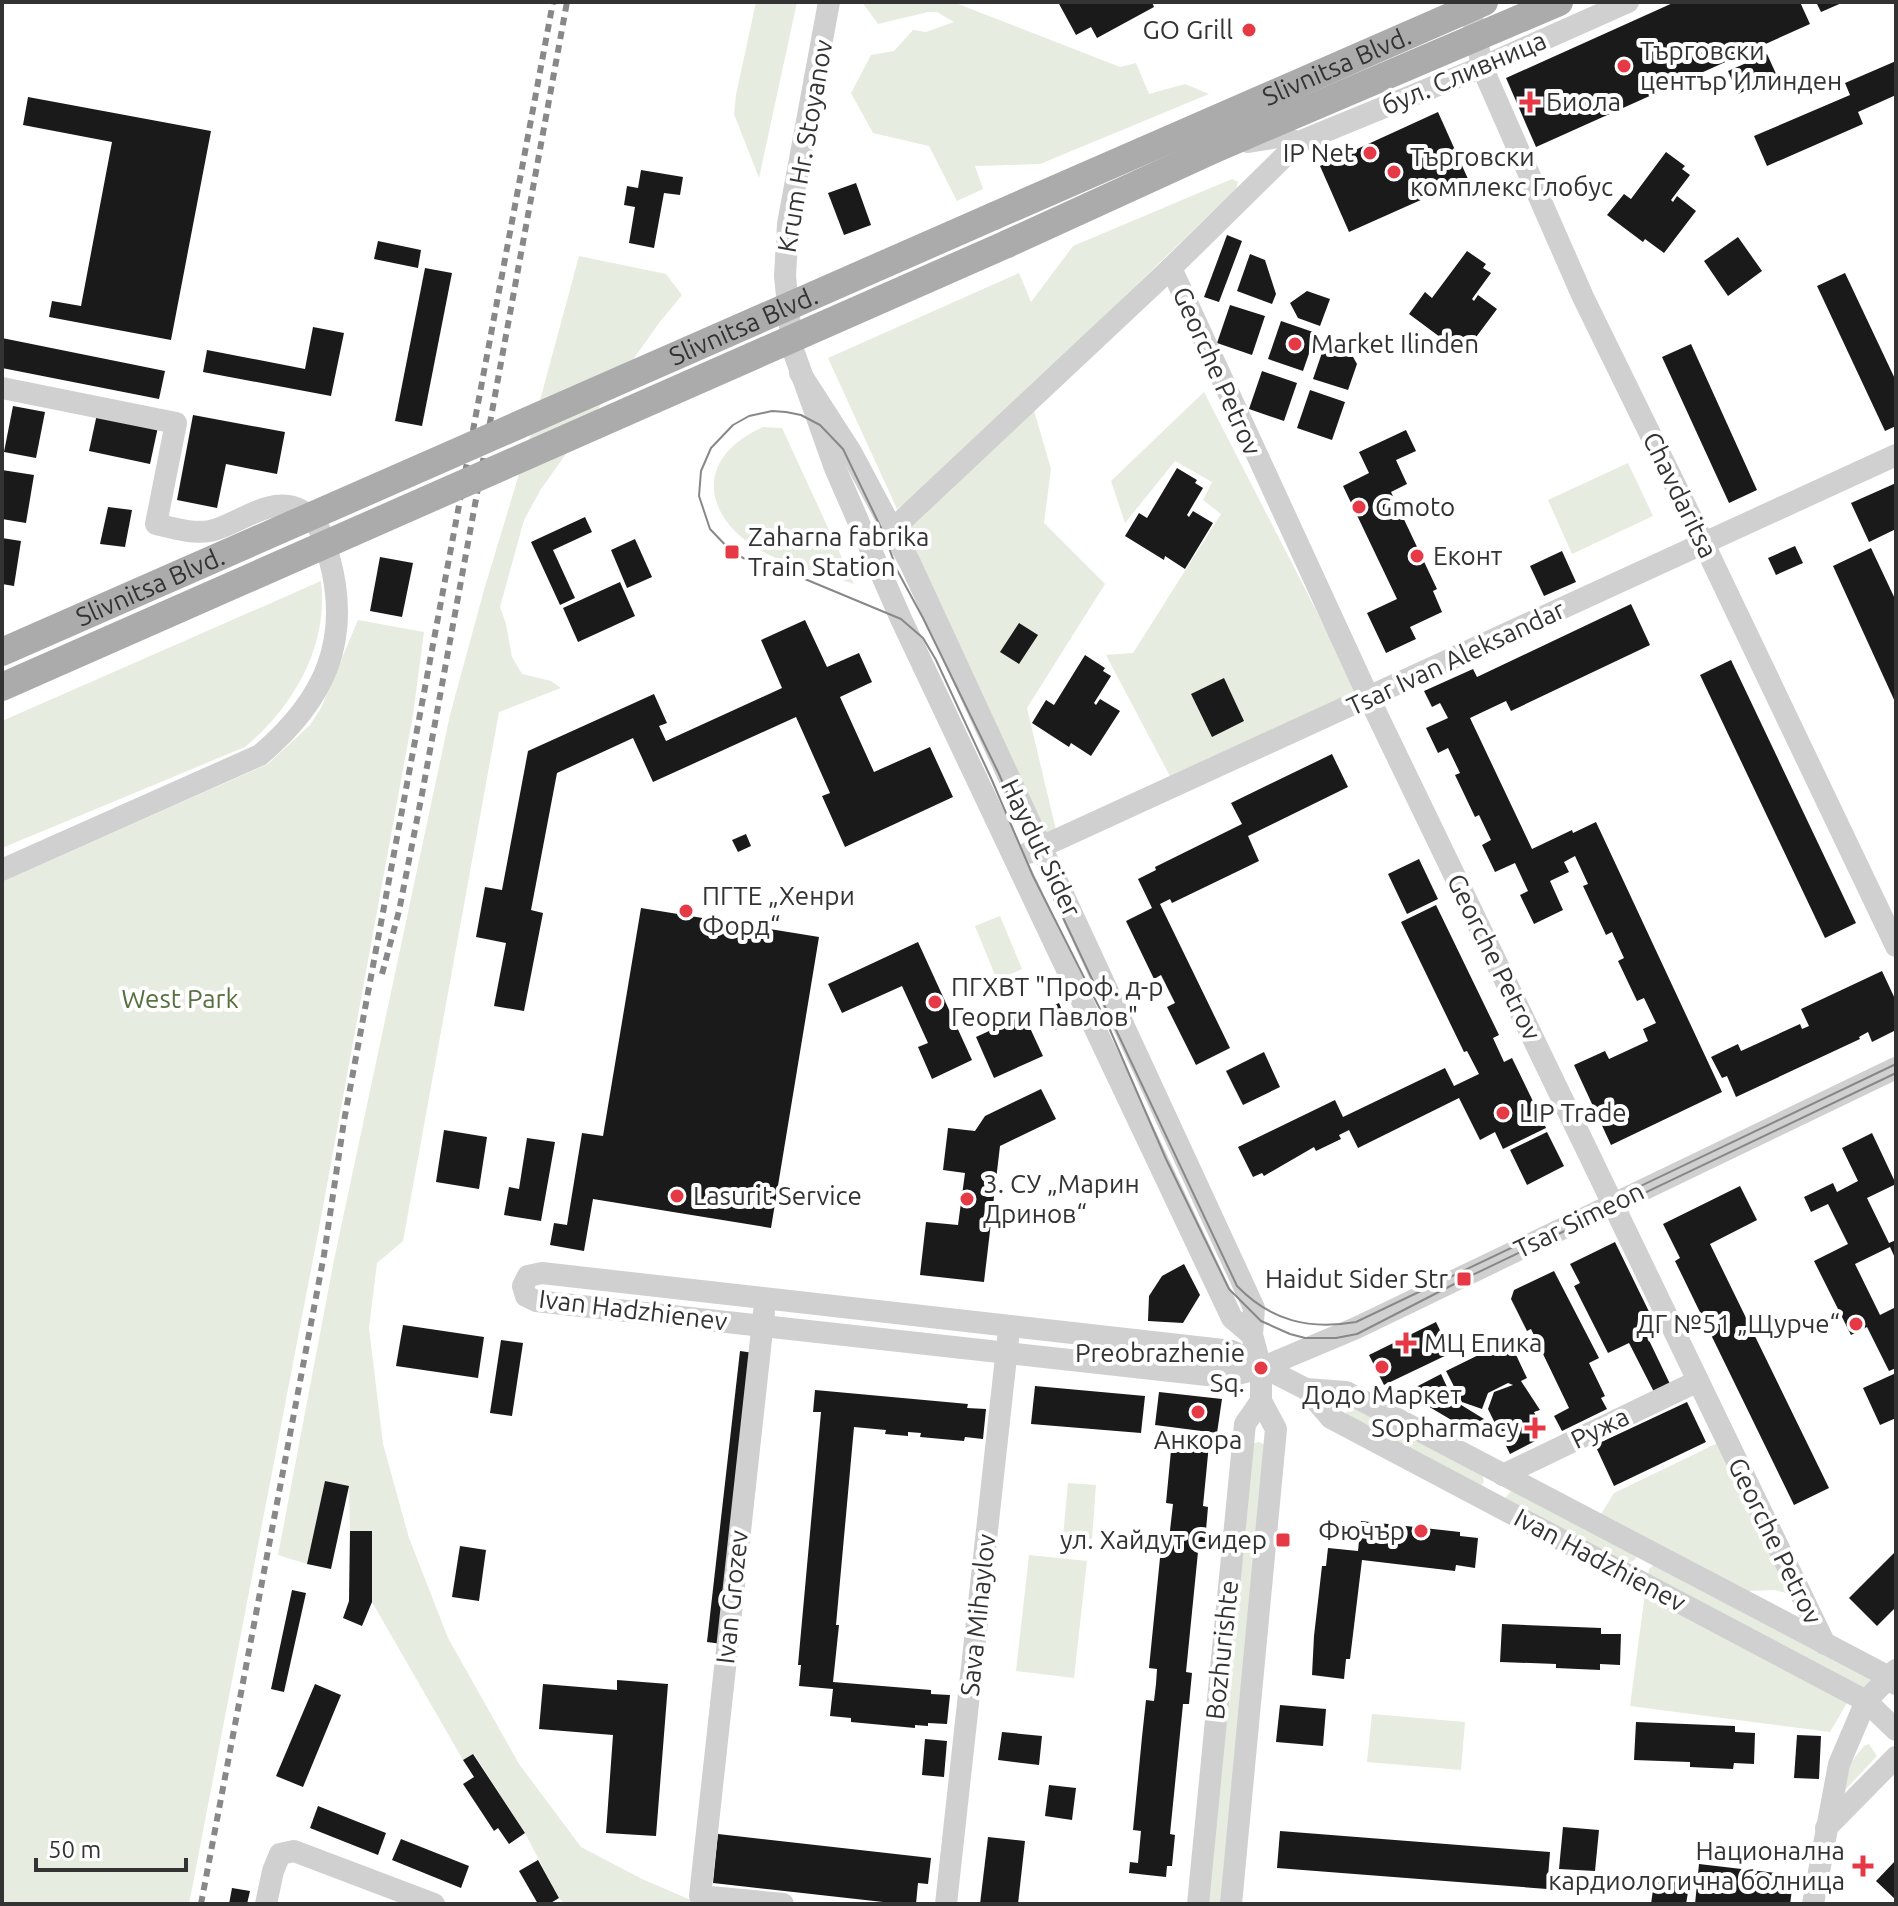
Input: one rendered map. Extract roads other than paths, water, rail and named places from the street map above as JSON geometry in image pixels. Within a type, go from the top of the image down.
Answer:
[{"type":"main road","name":"Slivnitsa Blvd.","points":[[2,687],[1007,244],[1219,147],[1559,2]]},
{"type":"main road","name":"Slivnitsa Blvd.","points":[[2,652],[1475,4]]},
{"type":"street","name":"Krum Hr. Stoyanov","points":[[786,290],[788,224],[829,2]]},
{"type":"street","name":"бул. Сливница","points":[[1299,142],[1482,67],[1628,2]]},
{"type":"street","name":"Chavdaritsa","points":[[1475,4],[1476,39],[1482,67],[1583,297],[1896,946]]},
{"type":"street","name":"Slivnitsa Blvd.","points":[[1219,147],[1278,137],[1299,142]]},
{"type":"street","points":[[867,543],[893,529],[1171,268],[1299,142]]},
{"type":"street","name":"Georche Petrov","points":[[1171,268],[1369,698],[1825,1644]]},
{"type":"street","name":"Haydut Sider","points":[[786,290],[792,347],[800,373],[867,543],[1232,1318],[1252,1335]]},
{"type":"street","name":"Haydut Sider","points":[[800,373],[851,452],[893,529],[1042,847],[1254,1308],[1252,1335],[1261,1368]]},
{"type":"street","points":[[2,388],[176,423],[156,524],[205,532],[269,508],[295,508],[316,523],[325,541],[336,582],[339,616],[333,655],[312,699],[280,738],[260,755],[2,870]]},
{"type":"street","name":"Tsar Ivan Aleksandar","points":[[1015,859],[1896,455]]},
{"type":"street","name":"Tsar Simeon","points":[[1261,1368],[1356,1328],[1896,1068]]},
{"type":"street","name":"Ivan Hadzhienev","points":[[1261,1368],[1225,1377],[763,1327],[536,1301],[526,1296],[523,1286],[528,1276],[542,1273],[1232,1351],[1306,1389],[1346,1392],[1825,1644],[1894,1677]]},
{"type":"street","name":"Ivan Grozev","points":[[766,1298],[700,1896],[783,1904]]},
{"type":"street","name":"Sava Mihaylov","points":[[946,1904],[1010,1326]]},
{"type":"street","name":"Bozhurishte","points":[[1231,1904],[1276,1429],[1261,1401],[1261,1368]]},
{"type":"street","name":"Ружа","points":[[1503,1475],[1698,1381]]},
{"type":"street","name":"Ivan Hadzhienev","points":[[1306,1389],[1331,1418],[1866,1701],[1896,1730]]},
{"type":"street","name":"Bozhurishte","points":[[1198,1904],[1245,1424],[1261,1401]]},
{"type":"street","points":[[1813,1904],[1839,1764],[1866,1701],[1894,1677]]},
{"type":"street","points":[[1825,1828],[1896,1757]]},
{"type":"street","points":[[266,1904],[280,1854],[294,1851],[434,1904]]},
{"type":"tram line","points":[[1896,1064],[1356,1322],[1307,1323],[1263,1308],[1237,1286],[1041,871],[999,774],[897,570],[884,534],[843,449],[820,425],[801,415],[772,411],[749,416],[733,425],[711,448],[701,471],[699,496],[710,529],[732,552],[901,619],[923,638],[991,778],[1033,876],[1107,1023],[1166,1159],[1229,1289],[1261,1321],[1305,1338],[1357,1334],[1464,1279],[1896,1073]]},
{"type":"railway","points":[[201,1904],[324,1255],[344,1121],[553,2]]},
{"type":"railway","points":[[382,974],[399,911],[422,794],[567,2]]},
{"type":"place","name":"GO Grill","points":[[1249,30]]},
{"type":"place","name":"Търговски център Илинден","points":[[1624,66]]},
{"type":"place","name":"Биола","points":[[1530,102]]},
{"type":"place","name":"IP Net","points":[[1370,153]]},
{"type":"place","name":"Търговски комплекс Глобус","points":[[1394,172]]},
{"type":"place","name":"Market Ilinden","points":[[1295,344]]},
{"type":"place","name":"Gmoto","points":[[1359,507]]},
{"type":"place","name":"Zaharna fabrika Train Station","points":[[732,552]]},
{"type":"place","name":"Еконт","points":[[1417,556]]},
{"type":"place","name":"ПГТЕ „Хенри Форд“","points":[[686,911]]},
{"type":"place","name":"ПГХВТ \"Проф. д-р Георги Павлов\"","points":[[935,1002]]},
{"type":"place","name":"LIP Trade","points":[[1503,1113]]},
{"type":"place","name":"Lasurit Service","points":[[677,1196]]},
{"type":"place","name":"3. СУ „Марин Дринов“","points":[[967,1199]]},
{"type":"place","name":"Haidut Sider Str","points":[[1464,1279]]},
{"type":"place","name":"ДГ №51 „Щурче“","points":[[1856,1324]]},
{"type":"place","name":"МЦ Епика","points":[[1406,1343]]},
{"type":"place","name":"Додо Маркет","points":[[1382,1367]]},
{"type":"place","name":"Preobrazhenie Sq.","points":[[1261,1368]]},
{"type":"place","name":"Анкора","points":[[1198,1412]]},
{"type":"place","name":"SOpharmacy","points":[[1535,1428]]},
{"type":"place","name":"Фючър","points":[[1421,1531]]},
{"type":"place","name":"ул. Хайдут Сидер","points":[[1283,1540]]},
{"type":"place","name":"Национална кардиологична болница","points":[[1863,1866]]},
{"type":"park label","name":"West Park","points":[[180,999]]}]
